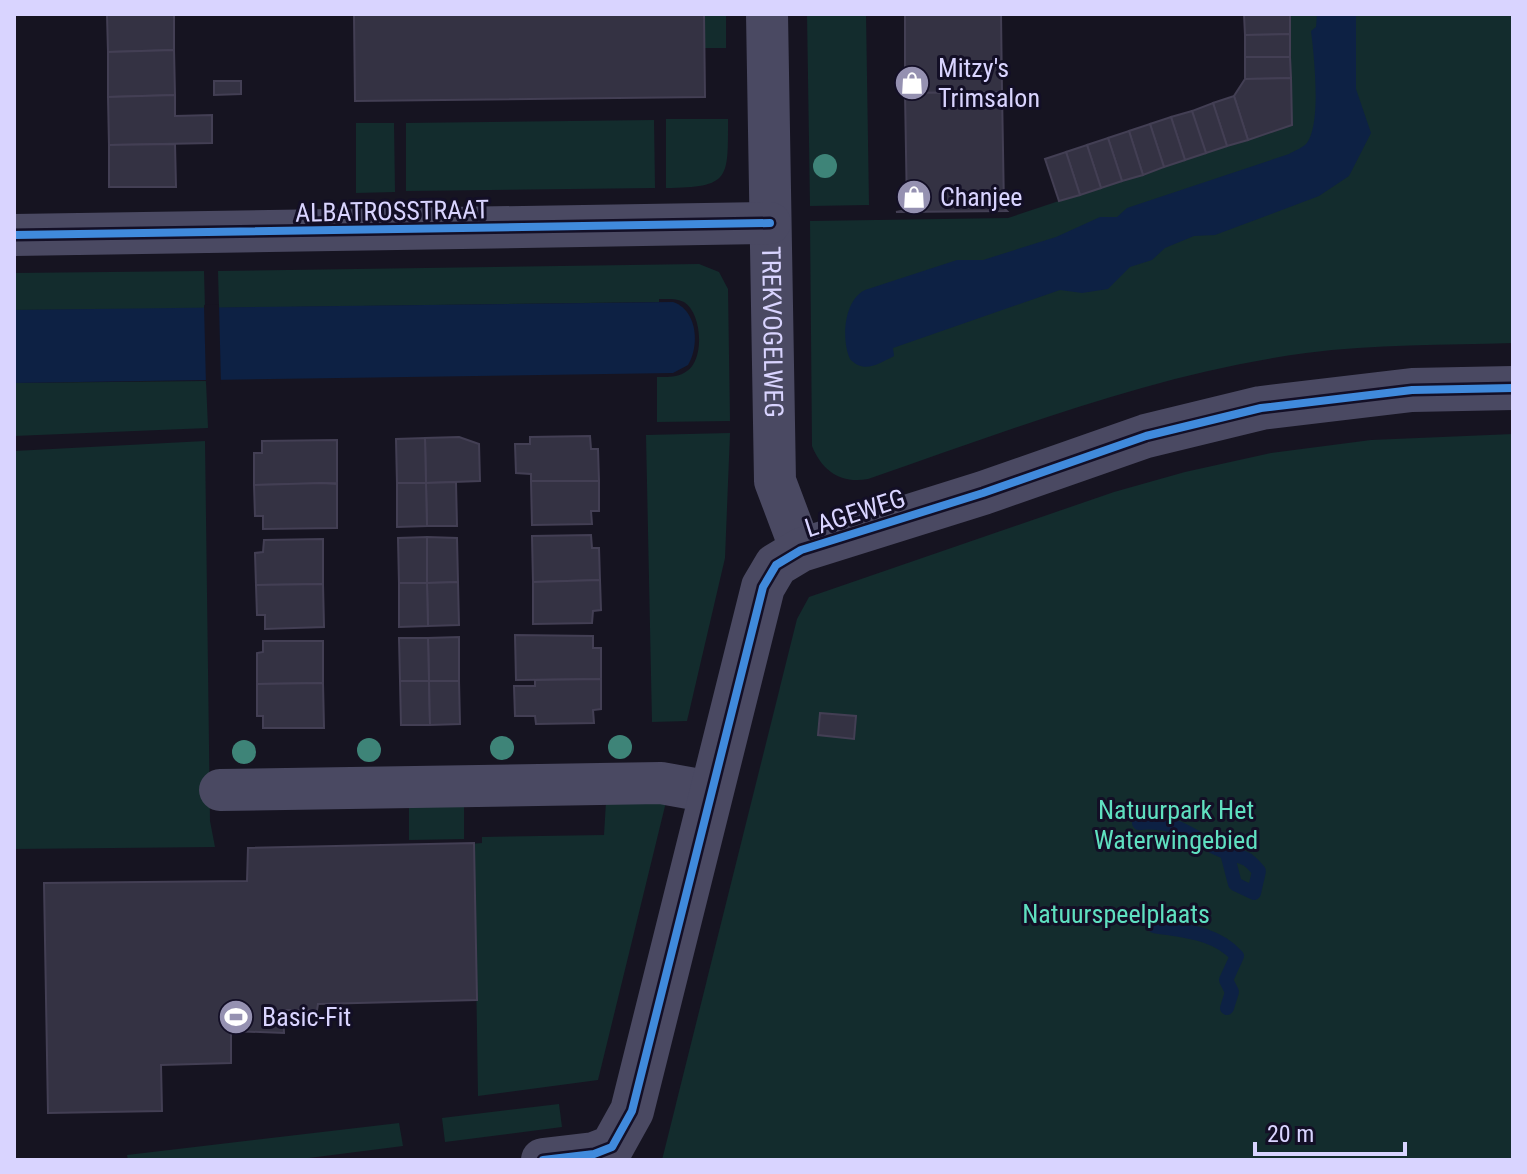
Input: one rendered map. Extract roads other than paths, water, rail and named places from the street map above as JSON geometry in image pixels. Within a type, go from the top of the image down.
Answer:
[{"type":"street","name":"TREKVOGELWEG","points":[[767,14],[775,481],[801,550]]},
{"type":"street","name":"ALBATROSSTRAAT","points":[[14,235],[770,223]]},
{"type":"street","name":"LAGEWEG","points":[[543,1160],[595,1157],[612,1147],[632,1111],[763,587],[776,565],[801,550],[983,493],[1146,436],[1261,408],[1412,390],[1513,388]]},
{"type":"street","points":[[220,790],[652,783],[711,792]]},
{"type":"water","points":[[1317,14],[1356,14],[1356,89],[1371,133],[1349,176],[1319,196],[1215,235],[1194,236],[1165,248],[1152,260],[1130,267],[1108,289],[1082,293],[1060,290],[893,348],[894,356],[871,366],[855,364],[850,359],[846,321],[853,302],[865,290],[957,260],[983,260],[1056,237],[1100,217],[1117,217],[1127,208],[1289,154],[1306,144],[1314,122],[1316,90],[1311,31],[1316,27]]},
{"type":"water","points":[[673,302],[687,312],[695,338],[688,365],[673,373],[14,383],[14,310]]},
{"type":"waterway","points":[[1139,823],[1167,824],[1248,860],[1259,871],[1254,893],[1235,884],[1227,853]]},
{"type":"waterway","points":[[1154,926],[1209,937],[1237,956],[1226,980],[1232,992],[1227,1008]]},
{"type":"place","name":"Mitzy's Trimsalon","points":[[912,83]]},
{"type":"place","name":"Chanjee","points":[[914,197]]},
{"type":"place","name":"Basic-Fit","points":[[236,1017]]},
{"type":"park label","name":"Natuurpark Het Waterwingebied","points":[[1176,825]]},
{"type":"park label","name":"Natuurspeelplaats","points":[[1116,914]]}]
